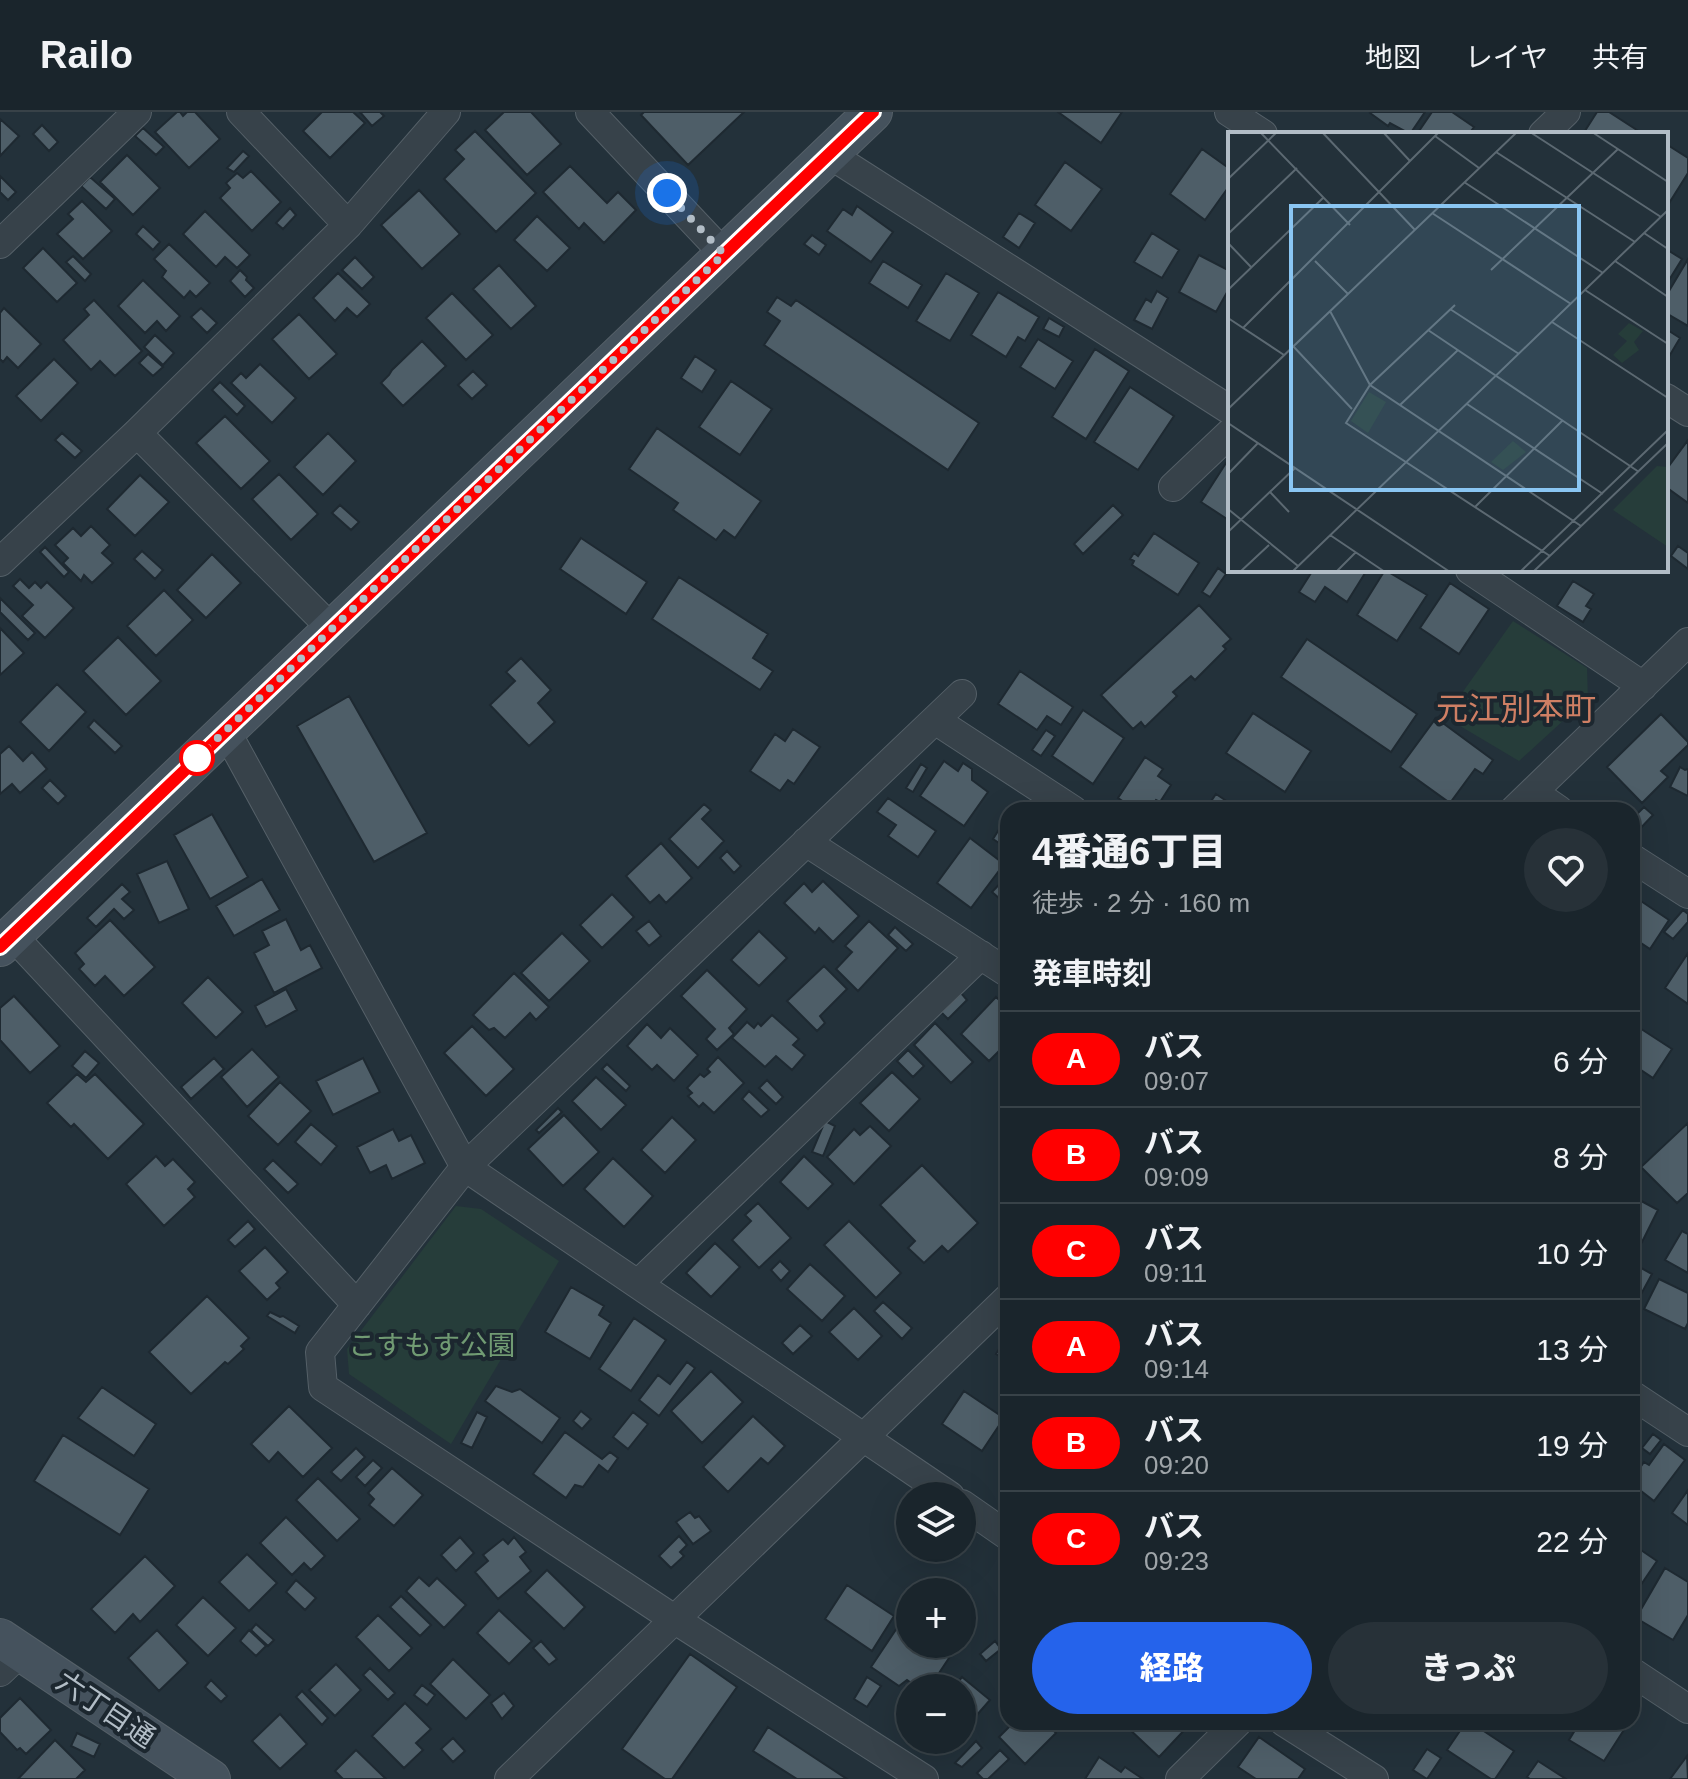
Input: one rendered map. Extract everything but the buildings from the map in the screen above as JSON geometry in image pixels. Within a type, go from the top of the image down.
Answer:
[{"type":"street","points":[[0,244],[137,112]]},
{"type":"street","points":[[241,112],[348,225]]},
{"type":"street","points":[[0,562],[137,433],[348,225],[446,112]]},
{"type":"street","points":[[590,112],[724,254]]},
{"type":"street","points":[[357,1305],[6,941],[873,112]]},
{"type":"street","points":[[1229,112],[1260,132]]},
{"type":"street","points":[[1545,132],[1566,112]]},
{"type":"street","points":[[829,154],[1228,409]]},
{"type":"street","points":[[1668,399],[1688,412]]},
{"type":"street","points":[[137,433],[332,629]]},
{"type":"street","points":[[1173,487],[1228,435]]},
{"type":"street","points":[[1473,572],[1643,686]]},
{"type":"street","points":[[1523,801],[1688,642]]},
{"type":"street","points":[[924,1779],[674,1619],[323,1387],[320,1352],[465,1167],[962,694]]},
{"type":"street","points":[[935,720],[1061,802]]},
{"type":"street","points":[[226,731],[465,1167],[929,1482]]},
{"type":"street","points":[[806,842],[1000,968]]},
{"type":"street","points":[[1640,863],[1688,894]]},
{"type":"street","points":[[638,1284],[981,955]]},
{"type":"street","points":[[509,1779],[1000,1306]]},
{"type":"street","points":[[1640,1400],[1688,1432]]},
{"type":"street","points":[[976,1514],[1000,1530]]},
{"type":"street","name":"六丁目通","points":[[7,1654],[211,1779]]},
{"type":"street","points":[[1640,1677],[1688,1709]]},
{"type":"street","points":[[1180,1779],[1230,1730]]},
{"type":"street","points":[[1297,1730],[1374,1779]]},
{"type":"green space","points":[[1513,621],[1587,668],[1588,698],[1519,761],[1445,717]]},
{"type":"green space","name":"こすもす公園","points":[[456,1206],[481,1209],[559,1261],[451,1444],[349,1374],[347,1349]]},
{"type":"bus line","name":"A","points":[[0,947],[873,112]]},
{"type":"district","name":"元江別本町","points":[[1516,709]]},
{"type":"route","points":[[197,758],[724,254],[667,193]]}]
